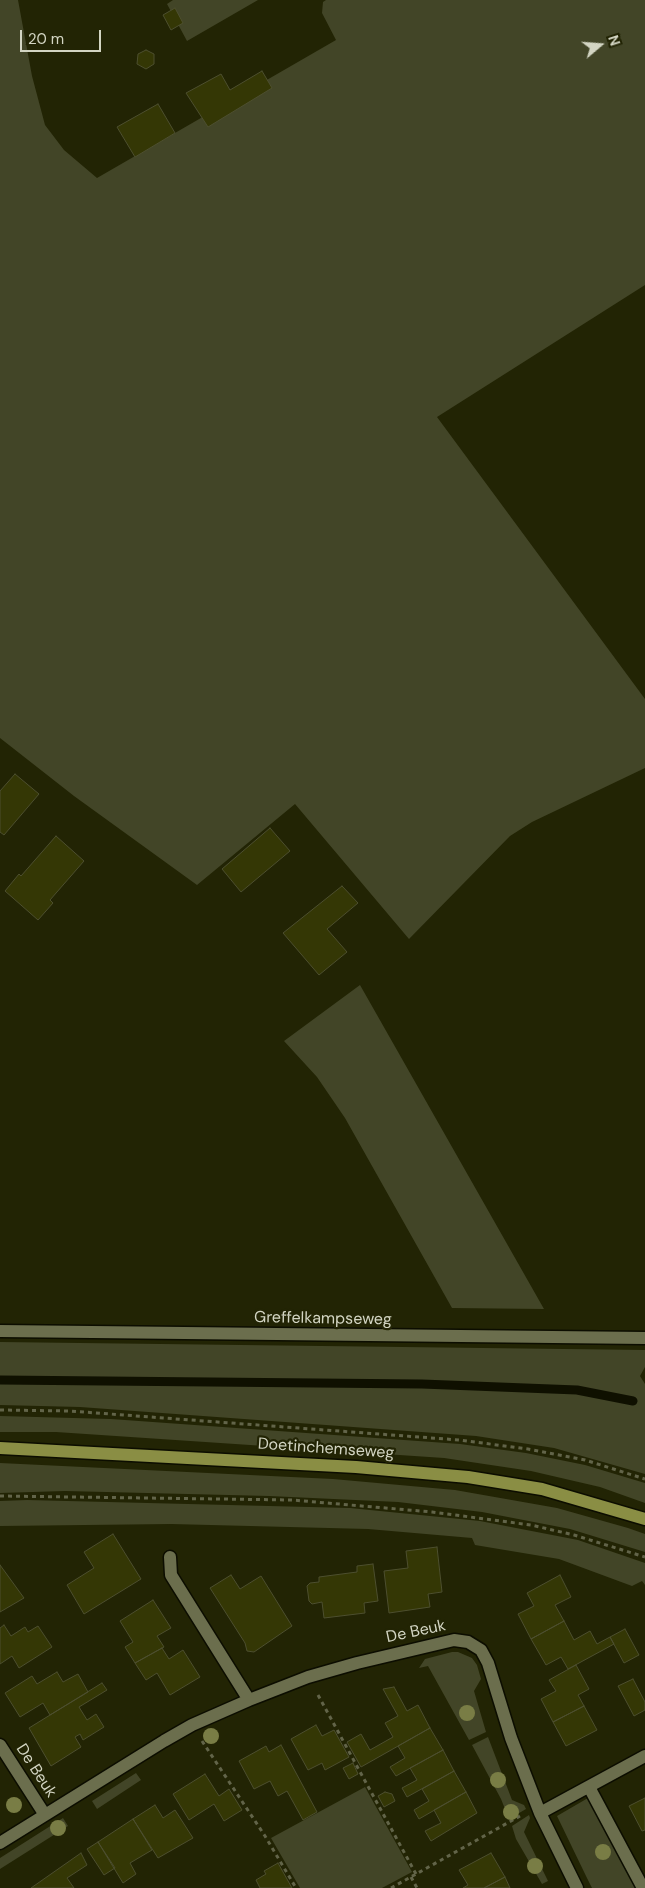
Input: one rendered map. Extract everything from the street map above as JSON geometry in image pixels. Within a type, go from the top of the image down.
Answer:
[{"type":"main road","name":"Doetinchemseweg","points":[[0,1448],[346,1466],[468,1477],[542,1489],[645,1519]]},
{"type":"street","name":"Greffelkampseweg","points":[[0,1331],[645,1338]]},
{"type":"street","points":[[170,1557],[171,1575],[249,1700]]},
{"type":"street","name":"De Beuk","points":[[0,1843],[192,1725],[249,1700],[308,1678],[410,1649],[454,1640],[468,1642],[481,1650],[488,1663],[511,1738],[540,1814],[577,1888]]},
{"type":"street","name":"De Beuk","points":[[0,1745],[45,1815]]},
{"type":"street","points":[[540,1814],[645,1756]]},
{"type":"street","points":[[589,1786],[643,1888]]},
{"type":"path","points":[[0,1410],[70,1411],[459,1440],[528,1449],[585,1460],[645,1479]]},
{"type":"path","points":[[0,1496],[283,1500],[432,1512],[531,1525],[574,1535],[645,1557]]},
{"type":"path","points":[[308,1678],[416,1874]]},
{"type":"path","points":[[192,1725],[265,1836],[296,1888]]},
{"type":"path","points":[[391,1888],[530,1811],[540,1814]]},
{"type":"path","points":[[411,1877],[417,1888]]},
{"type":"green space","points":[[0,0],[18,0],[32,76],[45,125],[64,150],[97,178],[336,40],[322,13],[323,2],[326,0],[645,0],[645,285],[437,417],[645,699],[645,768],[532,822],[510,836],[409,939],[295,804],[197,885],[74,796],[0,738]]},
{"type":"green space","points":[[173,0],[258,0],[187,41],[167,4]]},
{"type":"green space","points":[[360,985],[544,1309],[452,1308],[345,1118],[317,1077],[284,1041]]},
{"type":"green space","points":[[0,1342],[645,1350],[645,1367],[640,1376],[645,1384],[645,1474],[554,1448],[476,1436],[80,1407],[0,1405]]},
{"type":"green space","points":[[0,1416],[111,1419],[460,1444],[526,1453],[585,1465],[645,1483],[645,1503],[600,1487],[531,1471],[444,1458],[56,1432],[0,1432]]},
{"type":"green space","points":[[0,1463],[333,1479],[455,1490],[557,1508],[628,1528],[645,1534],[645,1552],[570,1529],[482,1512],[398,1502],[269,1496],[65,1491],[0,1493]]},
{"type":"green space","points":[[27,1500],[350,1508],[480,1521],[578,1540],[645,1563],[645,1585],[642,1581],[632,1586],[559,1559],[475,1545],[472,1538],[368,1529],[171,1524],[0,1526],[0,1501]]},
{"type":"green space","points":[[458,1652],[472,1658],[477,1665],[481,1679],[474,1691],[486,1732],[469,1740],[428,1666],[419,1668],[425,1659]]},
{"type":"green space","points":[[488,1737],[512,1800],[524,1805],[526,1809],[509,1819],[501,1799],[472,1745]]},
{"type":"green space","points":[[136,1773],[141,1780],[97,1809],[92,1801]]},
{"type":"green space","points":[[365,1787],[412,1872],[382,1888],[300,1888],[271,1838]]},
{"type":"green space","points":[[588,1798],[637,1888],[592,1888],[557,1816]]},
{"type":"green space","points":[[529,1815],[530,1818],[524,1832],[548,1881],[542,1884],[516,1839],[512,1826]]},
{"type":"green space","points":[[63,1818],[68,1826],[0,1869],[0,1858]]},
{"type":"building","points":[[175,8],[183,23],[171,30],[163,15]]},
{"type":"building","points":[[146,50],[154,54],[154,64],[146,69],[137,64],[138,54]]},
{"type":"building","points":[[262,71],[272,88],[208,127],[186,93],[221,74],[230,90]]},
{"type":"building","points":[[158,104],[175,133],[135,157],[117,127]]},
{"type":"building","points":[[15,774],[39,794],[4,835],[0,832],[0,791]]},
{"type":"building","points":[[270,828],[290,851],[241,892],[222,869]]},
{"type":"building","points":[[56,836],[84,861],[50,900],[53,903],[38,920],[5,891],[19,874],[21,876]]},
{"type":"building","points":[[342,886],[358,903],[327,929],[347,952],[319,975],[283,933]]},
{"type":"building","points":[[113,1534],[141,1579],[84,1614],[67,1585],[94,1568],[84,1552]]},
{"type":"building","points":[[437,1547],[442,1592],[428,1594],[430,1607],[389,1613],[384,1571],[408,1568],[406,1551]]},
{"type":"building","points":[[373,1564],[378,1601],[364,1603],[365,1613],[324,1618],[322,1602],[312,1604],[309,1601],[307,1586],[310,1583],[319,1582],[319,1577],[357,1572],[357,1566]]},
{"type":"building","points":[[0,1565],[24,1598],[0,1612]]},
{"type":"building","points":[[231,1575],[240,1589],[261,1576],[292,1626],[254,1652],[247,1651],[245,1643],[210,1588]]},
{"type":"building","points":[[560,1575],[571,1597],[555,1605],[564,1621],[531,1639],[518,1614],[534,1606],[527,1593]]},
{"type":"building","points":[[153,1600],[171,1628],[157,1636],[164,1647],[135,1663],[125,1647],[133,1642],[120,1621]]},
{"type":"building","points":[[564,1621],[574,1640],[590,1631],[597,1644],[610,1637],[614,1644],[568,1669],[561,1657],[546,1665],[531,1639]]},
{"type":"building","points":[[4,1625],[11,1636],[25,1627],[28,1632],[38,1626],[52,1647],[19,1668],[12,1656],[0,1664],[0,1628]]},
{"type":"building","points":[[625,1629],[639,1655],[624,1663],[610,1637]]},
{"type":"building","points":[[162,1648],[169,1659],[183,1650],[200,1677],[170,1695],[157,1673],[146,1680],[135,1663]]},
{"type":"building","points":[[576,1665],[589,1689],[578,1695],[584,1706],[553,1722],[541,1699],[556,1691],[549,1680]]},
{"type":"building","points":[[57,1672],[63,1682],[78,1674],[88,1692],[50,1715],[43,1703],[20,1717],[5,1693],[32,1676],[37,1684]]},
{"type":"building","points":[[633,1679],[645,1702],[645,1710],[634,1716],[618,1686]]},
{"type":"building","points":[[102,1683],[107,1690],[79,1707],[87,1720],[96,1714],[104,1727],[83,1740],[80,1734],[75,1737],[81,1747],[51,1766],[29,1728]]},
{"type":"building","points":[[394,1687],[407,1711],[418,1705],[430,1728],[361,1767],[347,1742],[361,1734],[370,1750],[393,1737],[385,1723],[398,1716],[383,1689]]},
{"type":"building","points":[[584,1706],[597,1730],[566,1746],[553,1722]]},
{"type":"building","points":[[316,1725],[322,1736],[334,1730],[349,1757],[325,1770],[322,1763],[308,1770],[291,1739]]},
{"type":"building","points":[[430,1728],[443,1750],[396,1776],[390,1767],[405,1758],[398,1746]]},
{"type":"building","points":[[281,1745],[317,1812],[303,1820],[287,1791],[278,1796],[270,1781],[254,1789],[239,1761],[266,1746],[269,1752]]},
{"type":"building","points":[[443,1750],[454,1771],[407,1797],[402,1788],[417,1780],[410,1768]]},
{"type":"building","points":[[353,1763],[358,1774],[349,1779],[343,1768]]},
{"type":"building","points":[[454,1771],[466,1792],[419,1819],[414,1810],[429,1801],[422,1789]]},
{"type":"building","points":[[205,1774],[219,1796],[229,1789],[242,1810],[224,1821],[214,1804],[189,1820],[173,1794]]},
{"type":"building","points":[[385,1792],[392,1794],[395,1801],[384,1807],[378,1796]]},
{"type":"building","points":[[466,1792],[477,1813],[431,1841],[425,1831],[441,1823],[434,1810]]},
{"type":"building","points":[[645,1798],[645,1830],[642,1831],[629,1806]]},
{"type":"building","points":[[155,1805],[163,1818],[175,1810],[193,1838],[158,1858],[133,1819]]},
{"type":"building","points":[[133,1819],[152,1850],[130,1863],[136,1874],[123,1883],[98,1842]]},
{"type":"building","points":[[98,1842],[115,1868],[104,1875],[87,1849]]},
{"type":"building","points":[[81,1853],[87,1865],[67,1878],[74,1888],[31,1888]]},
{"type":"building","points":[[491,1853],[505,1877],[484,1888],[463,1888],[468,1885],[459,1870]]},
{"type":"building","points":[[278,1863],[292,1888],[260,1888],[256,1880],[266,1874],[264,1871]]},
{"type":"building","points":[[505,1877],[510,1888],[484,1888]]},
{"type":"waterway","points":[[0,1380],[422,1384],[577,1390],[633,1401]]}]
